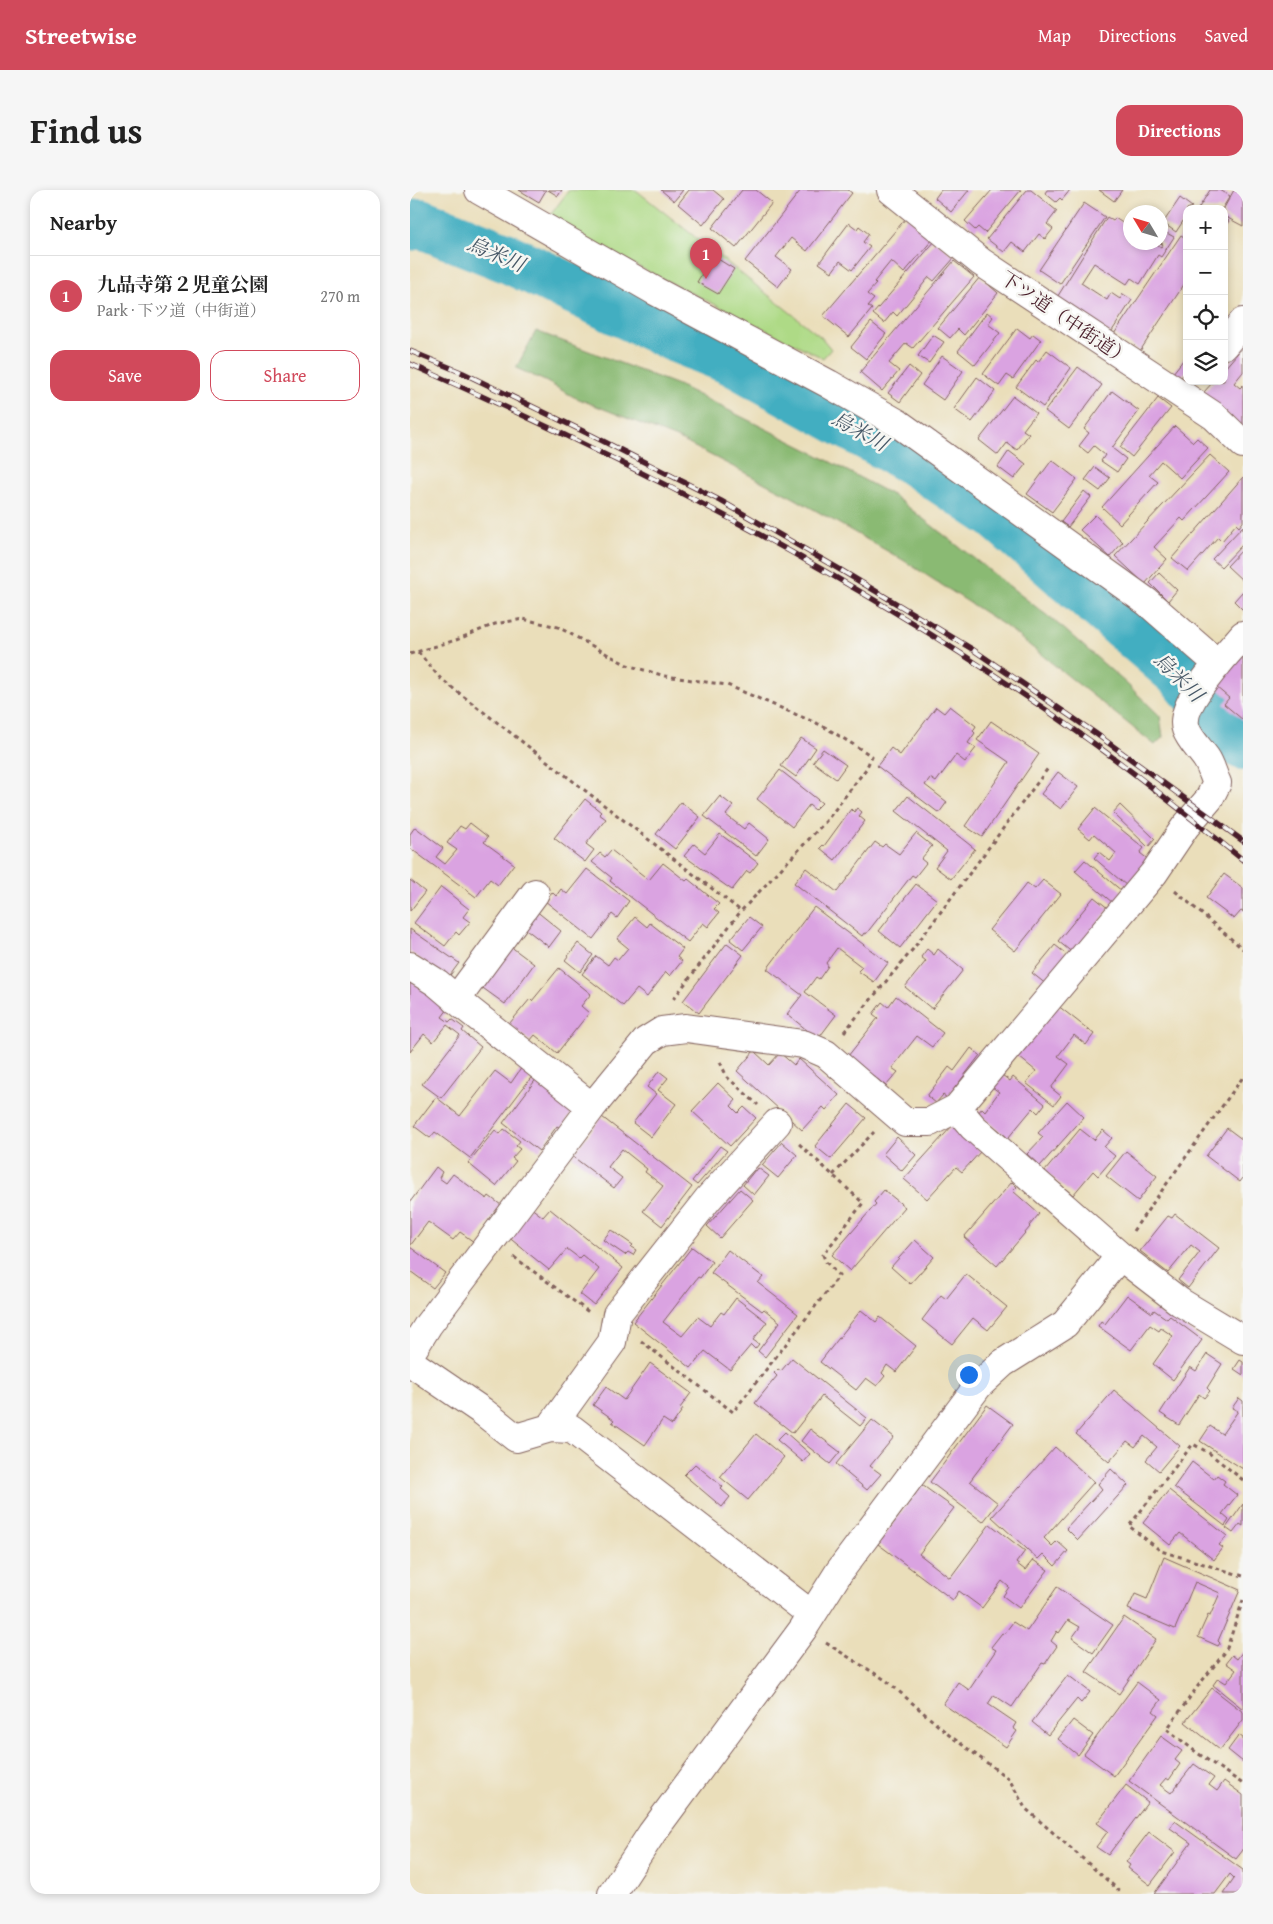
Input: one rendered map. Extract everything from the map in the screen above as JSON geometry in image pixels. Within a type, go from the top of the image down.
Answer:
[{"type":"street","points":[[479,190],[647,286],[899,424],[1147,602],[1218,664]]},
{"type":"street","name":"下ツ道（中街道）","points":[[890,190],[981,262],[1189,389],[1243,444]]},
{"type":"street","points":[[1228,340],[1243,322]]},
{"type":"street","points":[[410,1354],[428,1325],[592,1106],[646,1041],[662,1032],[686,1028],[803,1044],[826,1054],[905,1122],[930,1122],[957,1108],[1154,873],[1185,827],[1209,799],[1217,783],[1207,760],[1190,738],[1185,726],[1190,703],[1197,690],[1243,635]]},
{"type":"street","points":[[456,1000],[535,893]]},
{"type":"street","points":[[410,966],[437,983],[456,1000],[592,1106]]},
{"type":"street","points":[[957,1108],[973,1127],[1120,1256],[1180,1302],[1243,1340]]},
{"type":"street","points":[[550,1428],[612,1342],[617,1314],[708,1199],[777,1123]]},
{"type":"street","points":[[612,1894],[652,1833],[807,1622],[840,1572],[978,1386],[1003,1363],[1065,1324],[1120,1256]]},
{"type":"street","points":[[410,1362],[482,1411],[516,1438],[550,1428],[572,1429],[807,1622]]},
{"type":"path","points":[[410,654],[456,640],[496,624],[524,619],[558,627],[627,665],[665,676],[727,684],[823,726],[872,756],[866,769],[827,820],[741,911],[665,1011],[654,1036]]},
{"type":"path","points":[[418,652],[441,679],[741,911]]},
{"type":"path","points":[[826,1054],[912,949],[1049,767]]},
{"type":"path","points":[[1154,873],[1243,949]]},
{"type":"path","points":[[492,1240],[614,1331],[641,1341],[733,1412],[840,1276],[826,1262],[822,1255],[862,1203],[727,1077],[705,1030]]},
{"type":"path","points":[[1120,1256],[1123,1244],[1243,1077]]},
{"type":"path","points":[[833,1175],[856,1149],[866,1142],[891,1110]]},
{"type":"path","points":[[1243,1480],[1209,1453],[1193,1444],[1129,1526],[1161,1551],[1243,1576]]},
{"type":"path","points":[[1243,1600],[1226,1651],[1167,1729],[1196,1752],[1243,1784]]},
{"type":"path","points":[[807,1622],[886,1681],[949,1735],[1009,1779],[1025,1808],[1123,1894]]},
{"type":"green space","points":[[569,190],[636,190],[821,337],[831,349],[823,358],[546,221]]},
{"type":"green space","points":[[536,331],[678,385],[812,452],[894,496],[1063,628],[1128,685],[1160,716],[1163,737],[1155,745],[1004,625],[903,560],[792,497],[679,439],[574,397],[516,368]]},
{"type":"building","points":[[519,190],[546,190],[539,202]]},
{"type":"building","points":[[548,190],[562,190],[558,196]]},
{"type":"building","points":[[661,190],[683,190],[674,201]]},
{"type":"building","points":[[689,190],[713,190],[724,199],[703,225],[678,204]]},
{"type":"building","points":[[742,190],[756,190],[772,203],[736,248],[712,228]]},
{"type":"building","points":[[801,190],[848,190],[852,193],[807,251],[791,238],[776,257],[792,269],[778,287],[745,261]]},
{"type":"building","points":[[941,190],[969,190],[951,212],[935,198]]},
{"type":"building","points":[[992,190],[1021,190],[985,233],[978,227],[975,230],[965,221]]},
{"type":"building","points":[[1027,190],[1031,190],[1057,211],[1047,224],[1053,229],[1045,239],[1039,234],[1025,252],[1012,242],[1004,252],[987,239]]},
{"type":"building","points":[[1047,190],[1070,190],[1062,200],[1060,198],[1056,202],[1045,193]]},
{"type":"building","points":[[1099,190],[1122,190],[1114,201]]},
{"type":"building","points":[[1210,190],[1220,190],[1230,196],[1224,205],[1201,205]]},
{"type":"building","points":[[1234,190],[1237,192],[1238,190],[1243,190],[1243,226],[1228,218],[1228,205],[1226,205]]},
{"type":"building","points":[[1180,198],[1189,205],[1183,205],[1183,221],[1176,232],[1168,226],[1168,216]]},
{"type":"building","points":[[1084,203],[1105,217],[1060,284],[1039,270]]},
{"type":"building","points":[[907,217],[933,239],[904,273],[891,261],[867,294],[874,299],[868,306],[872,309],[849,337],[823,316]]},
{"type":"building","points":[[1107,217],[1113,221],[1115,218],[1123,223],[1123,250],[1166,250],[1161,257],[1158,255],[1140,284],[1131,278],[1127,284],[1094,263],[1081,283],[1107,300],[1111,293],[1120,299],[1123,294],[1132,300],[1110,334],[1056,299]]},
{"type":"building","points":[[849,223],[857,229],[859,226],[869,234],[863,242],[870,247],[852,270],[840,261],[832,272],[819,263]]},
{"type":"building","points":[[1168,234],[1174,237],[1168,246]]},
{"type":"building","points":[[1181,235],[1183,236],[1183,286],[1140,351],[1114,334]]},
{"type":"building","points":[[935,241],[955,257],[934,281],[929,277],[897,316],[893,312],[884,323],[873,314]]},
{"type":"building","points":[[713,256],[734,269],[718,294],[697,282]]},
{"type":"building","points":[[954,261],[974,277],[913,348],[906,343],[889,363],[899,371],[882,391],[860,372]]},
{"type":"building","points":[[980,277],[998,293],[964,335],[958,329],[950,338],[938,328]]},
{"type":"building","points":[[987,312],[993,317],[988,324],[1000,333],[975,365],[958,351]]},
{"type":"building","points":[[871,322],[886,334],[866,359],[851,347]]},
{"type":"building","points":[[1017,328],[1030,338],[1033,334],[1041,340],[1013,379],[1007,375],[999,386],[983,374]]},
{"type":"building","points":[[933,335],[944,342],[929,363],[918,356]]},
{"type":"building","points":[[1243,347],[1243,372],[1234,383],[1240,388],[1243,385],[1243,428],[1203,393],[1210,385],[1228,385],[1228,364]]},
{"type":"building","points":[[1047,350],[1071,368],[1043,407],[1016,387],[1036,360],[1038,362]]},
{"type":"building","points":[[942,356],[963,371],[943,400],[922,385]]},
{"type":"building","points":[[1183,360],[1183,375],[1180,379],[1173,373]]},
{"type":"building","points":[[909,366],[920,375],[900,402],[888,393]]},
{"type":"building","points":[[1078,367],[1102,385],[1069,429],[1045,411]]},
{"type":"building","points":[[977,377],[995,391],[972,422],[954,409]]},
{"type":"building","points":[[1112,391],[1139,411],[1112,448],[1126,459],[1117,472],[1101,461],[1105,455],[1094,446],[1088,453],[1079,446],[1089,433],[1084,429]]},
{"type":"building","points":[[1013,396],[1036,413],[1023,430],[1029,434],[1017,450],[1007,443],[998,455],[979,440]]},
{"type":"building","points":[[1158,398],[1171,408],[1132,457],[1120,447]]},
{"type":"building","points":[[1175,426],[1193,442],[1197,438],[1208,448],[1180,478],[1161,461],[1149,475],[1158,482],[1120,524],[1102,507]]},
{"type":"building","points":[[1009,451],[1026,464],[1014,479],[998,467]]},
{"type":"building","points":[[1210,455],[1229,472],[1184,521],[1181,518],[1154,547],[1167,559],[1145,584],[1115,556]]},
{"type":"building","points":[[1052,460],[1077,479],[1052,512],[1027,494]]},
{"type":"building","points":[[1095,467],[1110,478],[1100,491],[1085,480]]},
{"type":"building","points":[[1243,477],[1243,522],[1239,527],[1236,524],[1222,541],[1218,537],[1188,571],[1172,558]]},
{"type":"building","points":[[1084,491],[1091,497],[1068,527],[1061,522]]},
{"type":"building","points":[[1095,515],[1123,542],[1110,557],[1080,530]]},
{"type":"building","points":[[1243,526],[1243,544],[1221,567],[1212,559]]},
{"type":"building","points":[[1243,549],[1243,581],[1227,566]]},
{"type":"building","points":[[1159,573],[1177,590],[1168,601],[1150,583]]},
{"type":"building","points":[[1243,591],[1243,610],[1234,601]]},
{"type":"building","points":[[1243,652],[1243,720],[1224,704],[1229,698],[1216,687]]},
{"type":"building","points":[[950,706],[976,726],[973,731],[975,733],[968,743],[976,748],[965,762],[956,755],[936,782],[930,778],[925,785],[947,802],[939,813],[877,766],[891,748],[900,755],[936,707],[944,713]]},
{"type":"building","points":[[991,721],[1039,754],[982,837],[965,826],[1009,762],[977,740]]},
{"type":"building","points":[[801,738],[816,748],[796,777],[781,766]]},
{"type":"building","points":[[823,749],[846,765],[836,779],[813,762]]},
{"type":"building","points":[[780,770],[822,803],[815,810],[809,805],[792,827],[757,799]]},
{"type":"building","points":[[1058,772],[1078,787],[1061,809],[1041,794]]},
{"type":"building","points":[[720,796],[733,806],[726,815],[744,829],[749,823],[769,839],[756,856],[704,816]]},
{"type":"building","points":[[908,796],[975,849],[951,879],[935,867],[947,851],[896,811]]},
{"type":"building","points":[[585,799],[601,812],[599,814],[606,819],[586,844],[594,850],[585,862],[554,838]]},
{"type":"building","points":[[681,802],[700,817],[675,849],[656,834]]},
{"type":"building","points":[[1120,805],[1155,839],[1148,847],[1113,813]]},
{"type":"building","points":[[857,808],[862,812],[859,816],[865,821],[835,860],[820,848],[824,846],[851,809],[854,812]]},
{"type":"building","points":[[1095,808],[1144,848],[1140,853],[1149,860],[1127,886],[1094,858],[1099,852],[1110,861],[1116,853],[1094,834],[1090,839],[1078,829]]},
{"type":"building","points":[[470,823],[488,837],[484,842],[514,864],[498,885],[490,879],[476,897],[410,848],[410,834],[415,827],[443,848],[436,857],[445,864],[457,850],[447,843],[460,826],[465,829]]},
{"type":"building","points":[[916,833],[932,846],[921,859],[926,863],[915,877],[912,875],[866,934],[864,933],[862,936],[794,883],[806,868],[837,892],[875,842],[882,847],[885,844],[899,854]]},
{"type":"building","points":[[720,834],[758,863],[750,873],[747,871],[732,890],[684,856],[694,844],[705,853]]},
{"type":"building","points":[[611,850],[649,880],[663,863],[686,881],[688,879],[719,904],[714,909],[719,913],[708,927],[703,923],[688,942],[610,881],[612,878],[592,862],[600,853],[605,857]]},
{"type":"building","points":[[1085,860],[1123,892],[1113,903],[1075,871]]},
{"type":"building","points":[[587,869],[629,901],[617,918],[612,914],[593,939],[545,901],[552,892],[556,896],[561,889],[567,894]]},
{"type":"building","points":[[1224,874],[1243,888],[1243,912],[1241,911],[1234,919],[1206,898]]},
{"type":"building","points":[[410,880],[425,892],[410,911]]},
{"type":"building","points":[[1043,880],[1061,894],[1015,951],[989,930],[1027,883],[1035,889]]},
{"type":"building","points":[[916,884],[937,900],[900,948],[879,931]]},
{"type":"building","points":[[441,887],[469,909],[463,917],[470,922],[459,935],[456,932],[445,946],[414,923]]},
{"type":"building","points":[[1094,897],[1109,909],[1074,954],[1058,941]]},
{"type":"building","points":[[814,907],[888,963],[874,982],[858,971],[862,967],[837,948],[826,963],[828,966],[819,979],[816,977],[805,992],[836,1015],[818,1039],[787,1014],[802,995],[767,969]]},
{"type":"building","points":[[535,910],[561,931],[549,947],[522,926]]},
{"type":"building","points":[[635,917],[647,927],[650,923],[683,949],[677,957],[682,961],[670,976],[666,972],[647,997],[637,989],[623,1006],[582,974],[596,956],[608,965],[614,957],[618,960],[628,948],[617,939]]},
{"type":"building","points":[[749,917],[762,927],[743,950],[730,940]]},
{"type":"building","points":[[410,929],[459,963],[448,978],[410,952]]},
{"type":"building","points":[[578,943],[593,955],[580,972],[565,960]]},
{"type":"building","points":[[727,943],[743,955],[699,1013],[683,1001]]},
{"type":"building","points":[[1055,945],[1070,957],[1047,985],[1032,973]]},
{"type":"building","points":[[510,946],[534,964],[505,1004],[480,986]]},
{"type":"building","points":[[927,949],[934,955],[938,949],[963,970],[932,1009],[905,987],[926,961],[921,957]]},
{"type":"building","points":[[559,968],[591,994],[581,1006],[589,1013],[557,1053],[535,1035],[530,1041],[509,1024],[530,999],[532,1001]]},
{"type":"building","points":[[410,980],[448,1009],[442,1017],[449,1022],[452,1019],[464,1028],[462,1031],[481,1047],[441,1098],[422,1084],[460,1035],[447,1025],[433,1042],[424,1034],[410,1052]]},
{"type":"building","points":[[896,996],[943,1033],[932,1047],[917,1036],[892,1068],[898,1072],[886,1086],[848,1056],[878,1018],[873,1014],[882,1002],[888,1007]]},
{"type":"building","points":[[1057,1005],[1094,1034],[1086,1045],[1074,1035],[1058,1056],[1069,1064],[1051,1088],[1061,1096],[1054,1105],[1026,1083],[1036,1071],[1014,1053]]},
{"type":"building","points":[[971,1048],[980,1055],[947,1098],[943,1095],[936,1103],[927,1096],[949,1067],[954,1071]]},
{"type":"building","points":[[754,1051],[769,1065],[780,1053],[794,1065],[799,1059],[839,1095],[826,1110],[823,1107],[802,1130],[737,1071]]},
{"type":"building","points":[[522,1067],[533,1075],[470,1158],[435,1132],[430,1138],[414,1126],[436,1097],[460,1116],[495,1071],[511,1083]]},
{"type":"building","points":[[659,1071],[668,1078],[658,1090],[676,1104],[651,1137],[633,1123],[656,1094],[647,1087]]},
{"type":"building","points":[[1002,1075],[1010,1081],[1013,1077],[1045,1104],[1038,1113],[1033,1108],[1008,1138],[978,1113],[982,1108],[985,1111],[999,1092],[992,1087]]},
{"type":"building","points":[[537,1078],[575,1107],[562,1129],[557,1126],[539,1151],[503,1123]]},
{"type":"building","points":[[718,1083],[736,1100],[731,1106],[738,1113],[744,1107],[756,1118],[730,1146],[692,1111]]},
{"type":"building","points":[[1067,1101],[1084,1117],[1040,1166],[1027,1154],[1043,1137],[1038,1133]]},
{"type":"building","points":[[849,1104],[866,1118],[831,1159],[815,1146]]},
{"type":"building","points":[[602,1117],[692,1187],[662,1226],[643,1211],[663,1186],[645,1172],[647,1169],[622,1149],[608,1167],[622,1178],[614,1188],[572,1156]]},
{"type":"building","points":[[953,1125],[981,1151],[962,1172],[956,1167],[927,1199],[904,1179]]},
{"type":"building","points":[[1227,1128],[1243,1140],[1243,1178],[1240,1182],[1206,1156]]},
{"type":"building","points":[[504,1129],[520,1141],[516,1146],[520,1149],[512,1158],[516,1161],[496,1186],[468,1163],[495,1130],[500,1134]]},
{"type":"building","points":[[1080,1129],[1094,1140],[1103,1130],[1112,1138],[1104,1147],[1115,1156],[1098,1176],[1093,1171],[1073,1195],[1045,1171]]},
{"type":"building","points":[[897,1137],[916,1155],[902,1171],[883,1154]]},
{"type":"building","points":[[782,1142],[797,1155],[778,1178],[762,1165]]},
{"type":"building","points":[[720,1146],[727,1151],[697,1185],[692,1181]]},
{"type":"building","points":[[1126,1151],[1157,1176],[1138,1201],[1106,1176]]},
{"type":"building","points":[[436,1167],[442,1172],[439,1178],[446,1183],[453,1174],[487,1199],[489,1196],[501,1205],[474,1242],[460,1232],[453,1240],[428,1222],[410,1246],[410,1202]]},
{"type":"building","points":[[758,1168],[769,1176],[754,1195],[743,1185]]},
{"type":"building","points":[[1012,1182],[1017,1187],[1013,1191],[1039,1214],[997,1266],[964,1237]]},
{"type":"building","points":[[740,1189],[753,1200],[720,1238],[707,1226]]},
{"type":"building","points":[[884,1190],[905,1207],[850,1271],[832,1255],[876,1204],[874,1202]]},
{"type":"building","points":[[530,1207],[543,1217],[550,1209],[623,1268],[594,1305],[580,1294],[599,1269],[582,1255],[579,1258],[567,1249],[549,1270],[507,1236]]},
{"type":"building","points":[[1175,1214],[1219,1248],[1188,1288],[1178,1280],[1200,1252],[1191,1245],[1168,1273],[1140,1251],[1168,1216],[1172,1218]]},
{"type":"building","points":[[611,1230],[633,1245],[631,1247],[636,1250],[633,1255],[628,1252],[625,1255],[603,1240]]},
{"type":"building","points":[[915,1240],[934,1257],[910,1284],[891,1267]]},
{"type":"building","points":[[410,1247],[445,1273],[433,1288],[410,1271]]},
{"type":"building","points":[[692,1247],[712,1262],[663,1322],[682,1336],[698,1317],[710,1326],[721,1312],[724,1314],[736,1298],[767,1322],[753,1340],[759,1344],[755,1349],[751,1345],[730,1370],[705,1351],[691,1368],[633,1322]]},
{"type":"building","points":[[728,1250],[763,1277],[758,1283],[798,1314],[765,1357],[758,1351],[780,1322],[711,1273]]},
{"type":"building","points":[[966,1274],[1007,1307],[988,1330],[973,1318],[952,1344],[922,1320],[941,1295],[946,1299]]},
{"type":"building","points":[[1127,1295],[1152,1313],[1154,1310],[1167,1319],[1170,1316],[1202,1340],[1173,1380],[1153,1364],[1173,1336],[1161,1328],[1159,1331],[1150,1325],[1131,1350],[1098,1326],[1101,1321],[1105,1324]]},
{"type":"building","points":[[861,1310],[876,1322],[880,1317],[916,1346],[896,1372],[887,1365],[882,1373],[885,1376],[877,1386],[866,1378],[856,1390],[820,1362]]},
{"type":"building","points":[[1207,1354],[1222,1364],[1207,1388],[1210,1391],[1204,1398],[1199,1394],[1179,1425],[1160,1413],[1190,1367],[1196,1371]]},
{"type":"building","points":[[792,1358],[867,1418],[860,1426],[822,1396],[793,1433],[755,1403],[777,1376],[774,1373],[778,1369],[781,1371]]},
{"type":"building","points":[[1240,1360],[1243,1362],[1243,1375],[1234,1369]]},
{"type":"building","points":[[650,1363],[691,1393],[680,1408],[683,1409],[672,1425],[663,1419],[645,1445],[612,1422],[614,1420],[593,1405],[606,1387],[624,1400]]},
{"type":"building","points":[[1114,1390],[1180,1446],[1159,1471],[1146,1460],[1157,1447],[1144,1436],[1135,1447],[1127,1441],[1109,1462],[1076,1434]]},
{"type":"building","points":[[1239,1398],[1243,1401],[1243,1469],[1200,1441],[1210,1426],[1222,1434],[1238,1411],[1232,1408]]},
{"type":"building","points":[[987,1405],[1013,1424],[970,1481],[998,1503],[983,1522],[930,1482]]},
{"type":"building","points":[[872,1420],[894,1437],[870,1466],[881,1474],[867,1490],[836,1464]]},
{"type":"building","points":[[810,1429],[840,1452],[830,1464],[801,1441]]},
{"type":"building","points":[[785,1432],[810,1454],[803,1462],[777,1440]]},
{"type":"building","points":[[756,1434],[784,1457],[748,1500],[720,1477]]},
{"type":"building","points":[[1055,1447],[1094,1482],[1044,1538],[1052,1546],[1057,1541],[1068,1551],[1055,1566],[1043,1554],[1038,1559],[992,1517]]},
{"type":"building","points":[[1192,1462],[1214,1479],[1217,1475],[1225,1481],[1223,1484],[1237,1495],[1222,1514],[1229,1520],[1225,1526],[1174,1487]]},
{"type":"building","points":[[695,1464],[723,1487],[721,1489],[730,1497],[722,1507],[684,1475]]},
{"type":"building","points":[[1111,1469],[1128,1485],[1078,1540],[1066,1528],[1102,1489],[1098,1484]]},
{"type":"building","points":[[922,1485],[954,1508],[919,1554],[950,1578],[990,1524],[1025,1551],[1016,1563],[1025,1570],[1033,1560],[1048,1570],[1019,1608],[1003,1596],[1009,1587],[1002,1581],[982,1608],[959,1591],[953,1600],[878,1544]]},
{"type":"building","points":[[1169,1490],[1227,1536],[1219,1545],[1223,1548],[1214,1560],[1180,1533],[1170,1545],[1143,1523]]},
{"type":"building","points":[[1243,1504],[1243,1526],[1240,1524],[1233,1533],[1226,1528]]},
{"type":"building","points":[[1164,1557],[1240,1590],[1218,1641],[1220,1643],[1218,1646],[1198,1637],[1220,1593],[1195,1582],[1175,1629],[1128,1609],[1135,1594],[1147,1599]]},
{"type":"building","points":[[1057,1587],[1113,1625],[1093,1653],[1072,1638],[1080,1627],[1068,1620],[1059,1633],[1057,1631],[1051,1641],[1057,1646],[1045,1664],[1042,1663],[1012,1707],[994,1695],[988,1704],[1016,1723],[1013,1728],[1017,1731],[1006,1747],[943,1704],[958,1682],[969,1690],[996,1650],[991,1647],[1013,1622],[1027,1631]]},
{"type":"building","points":[[1124,1617],[1156,1639],[1119,1694],[1086,1672]]},
{"type":"building","points":[[1243,1651],[1243,1709],[1213,1685],[1218,1678],[1226,1683],[1236,1670],[1226,1663],[1232,1655],[1237,1659]]},
{"type":"building","points":[[1068,1675],[1090,1692],[1081,1703],[1077,1699],[1048,1735],[1032,1722]]},
{"type":"building","points":[[1137,1682],[1161,1700],[1153,1711],[1158,1715],[1114,1776],[1084,1754]]},
{"type":"building","points":[[1212,1688],[1243,1712],[1243,1720],[1220,1750],[1185,1722]]},
{"type":"building","points":[[1073,1720],[1093,1735],[1078,1755],[1058,1739]]},
{"type":"building","points":[[1239,1735],[1243,1738],[1243,1762],[1228,1750]]},
{"type":"building","points":[[1161,1736],[1182,1751],[1175,1760],[1180,1764],[1169,1780],[1166,1778],[1160,1785],[1171,1793],[1194,1764],[1214,1778],[1209,1785],[1217,1791],[1224,1781],[1243,1795],[1243,1850],[1236,1859],[1129,1781]]},
{"type":"building","points":[[1126,1785],[1148,1802],[1108,1855],[1096,1847],[1108,1831],[1097,1823]]},
{"type":"building","points":[[1175,1821],[1243,1870],[1243,1891],[1240,1894],[1223,1894],[1234,1878],[1230,1874],[1215,1894],[1154,1894],[1191,1843],[1170,1828]]},
{"type":"building","points":[[1149,1832],[1175,1852],[1150,1885],[1128,1868],[1130,1865],[1126,1862]]},
{"type":"waterway","name":"烏米川","points":[[410,226],[420,223],[507,258],[676,338],[731,360],[915,462],[996,515],[1181,675],[1234,738],[1243,745]]},
{"type":"railway","points":[[410,351],[463,373],[721,501],[839,569],[972,649],[1095,733],[1243,841]]},
{"type":"railway","points":[[410,364],[586,445],[759,534],[844,582],[927,632],[1089,740],[1148,784],[1243,860]]},
{"type":"place","name":"九品寺第２児童公園","points":[[706,279]]}]
